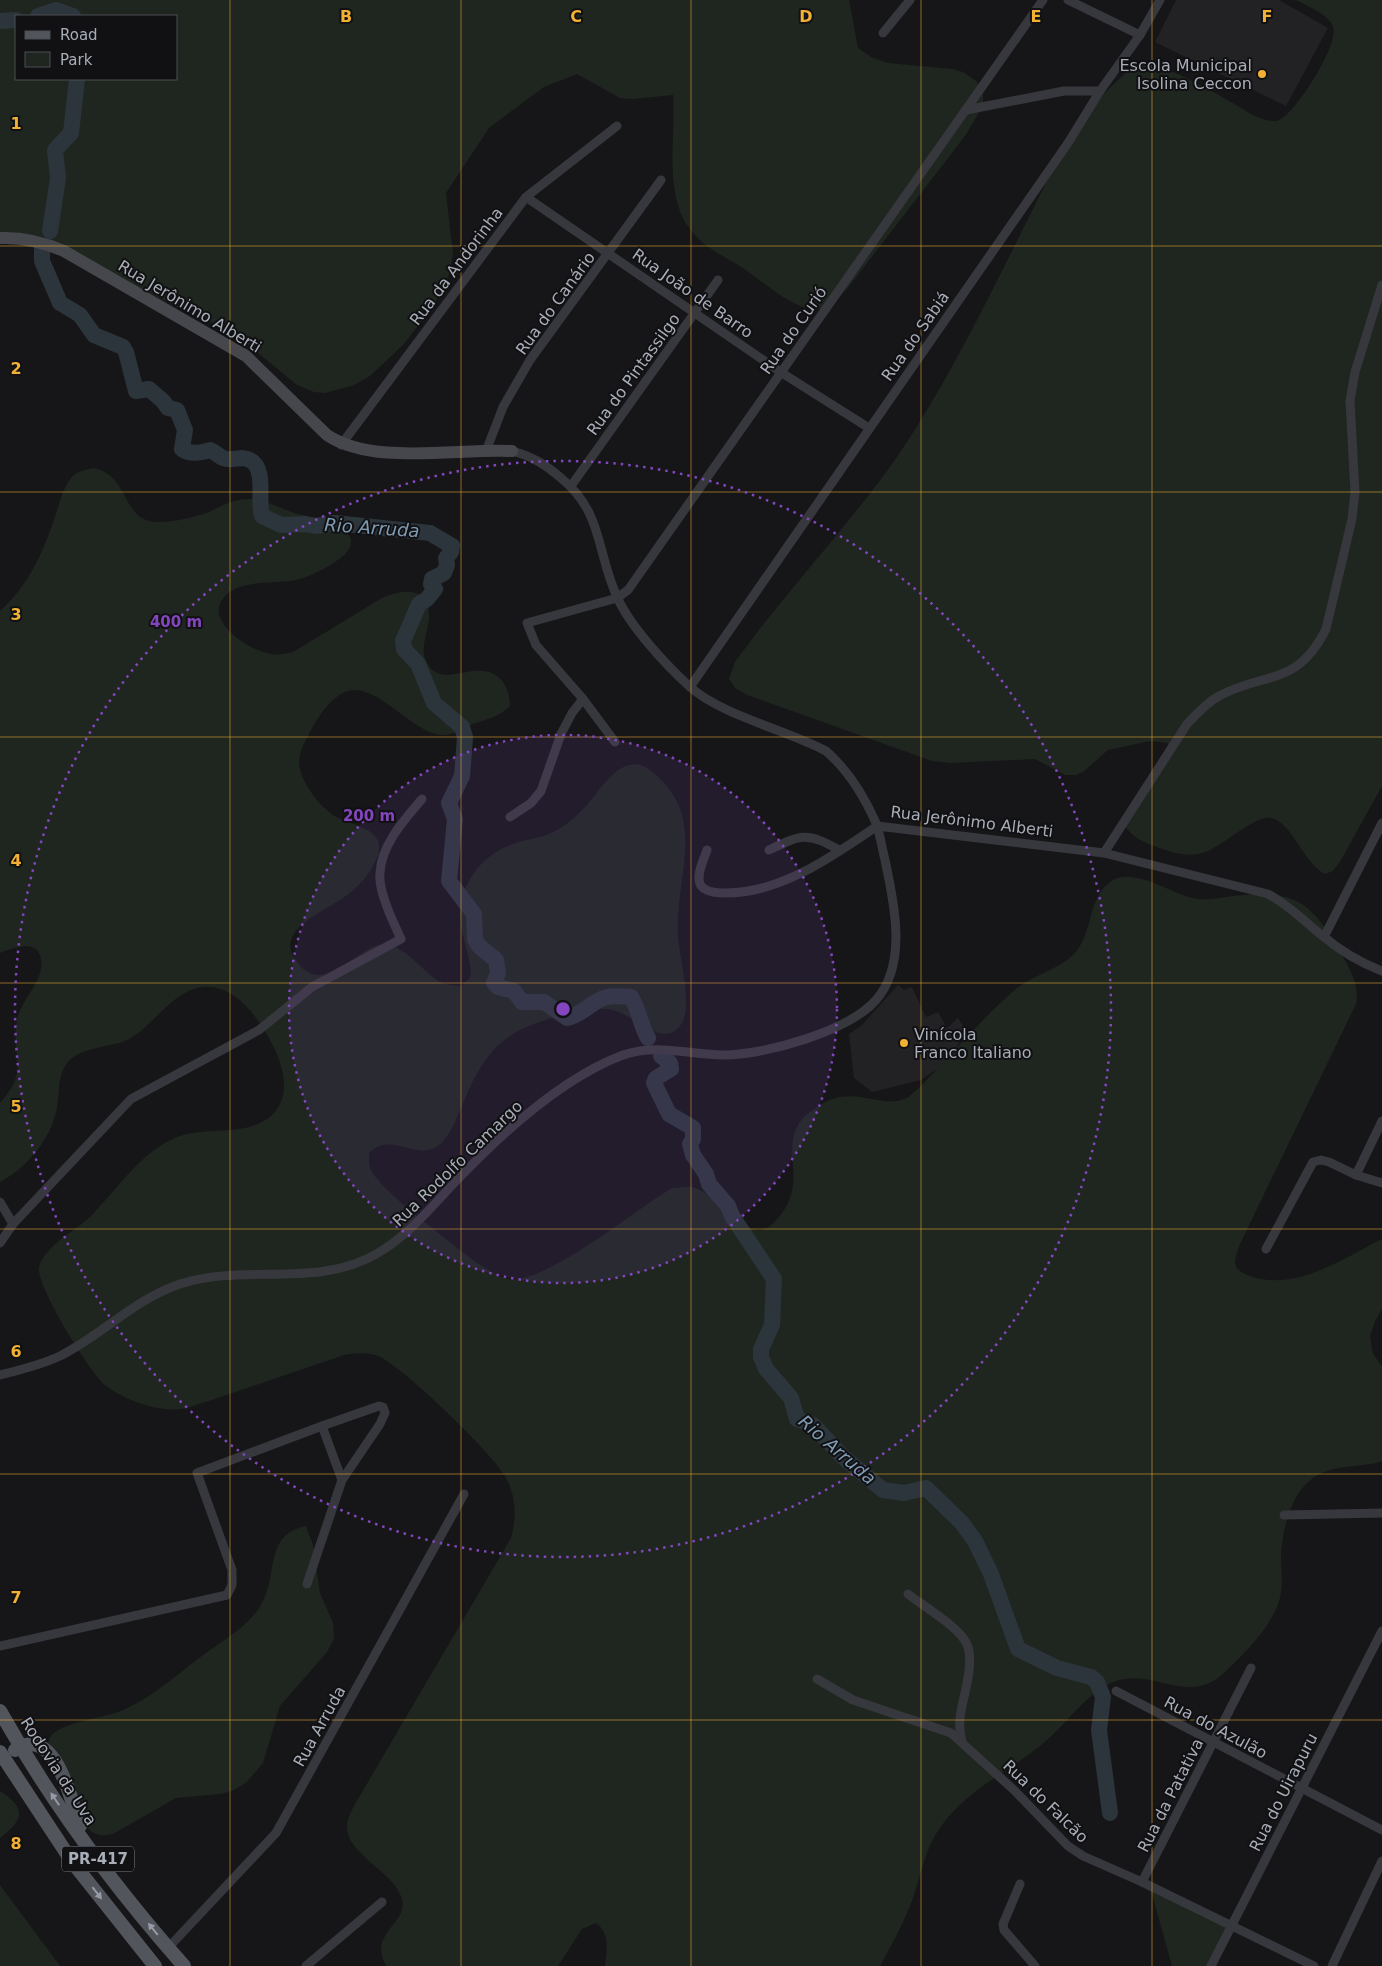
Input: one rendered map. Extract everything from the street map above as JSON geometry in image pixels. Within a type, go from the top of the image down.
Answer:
[{"type":"main road","name":"Rodovia da Uva","points":[[0,1711],[20,1747],[87,1846],[184,1966]]},
{"type":"main road","points":[[2,1754],[20,1747],[38,1745],[50,1752],[57,1764],[87,1846]]},
{"type":"main road","name":"PR-417","points":[[2,1754],[73,1863],[156,1966]]},
{"type":"street","points":[[883,33],[910,0]]},
{"type":"street","name":"Rua do Curió","points":[[618,598],[628,590],[1043,0]]},
{"type":"street","points":[[1068,0],[1140,35]]},
{"type":"street","name":"Rua do Sabiá","points":[[690,687],[1068,143],[1100,91],[1140,35],[1160,0]]},
{"type":"street","points":[[966,110],[1064,91],[1100,91]]},
{"type":"street","name":"Rua da Andorinha","points":[[341,445],[526,197],[617,126]]},
{"type":"street","name":"Rua do Canário","points":[[486,451],[502,407],[530,360],[609,254],[661,180]]},
{"type":"street","name":"Rua João de Barro","points":[[526,197],[782,373],[869,428]]},
{"type":"street","name":"Rua Jerônimo Alberti","points":[[0,238],[28,239],[64,250],[246,356],[327,435],[341,445],[395,454],[512,451],[529,456],[546,465],[571,486],[585,501],[618,598],[630,622],[690,687],[726,708],[810,742],[826,751],[839,762],[850,776],[877,826],[1104,853],[1268,894],[1286,904],[1324,937],[1357,960],[1382,971]]},
{"type":"street","name":"Rua do Pintassilgo","points":[[571,486],[718,280]]},
{"type":"street","points":[[1104,853],[1187,724],[1204,706],[1219,696],[1291,671],[1307,659],[1318,645],[1326,629],[1352,519],[1355,492],[1350,401],[1355,372],[1382,285]]},
{"type":"street","points":[[615,742],[583,699],[536,646],[528,623],[618,598]]},
{"type":"street","points":[[510,817],[531,803],[541,791],[561,734],[572,712],[583,699]]},
{"type":"street","points":[[0,1243],[13,1224],[131,1099],[259,1030],[312,987],[401,939],[391,919],[380,873],[387,847],[403,821],[422,799]]},
{"type":"street","points":[[1324,937],[1382,822]]},
{"type":"street","points":[[707,850],[699,874],[700,884],[706,890],[732,894],[752,891],[773,884],[839,850],[877,826]]},
{"type":"street","name":"Rua Rodolfo Camargo","points":[[0,1375],[33,1367],[61,1355],[143,1301],[180,1284],[218,1275],[288,1275],[337,1269],[374,1255],[415,1226],[460,1177],[551,1095],[580,1076],[624,1055],[646,1050],[665,1049],[723,1055],[751,1053],[791,1044],[851,1021],[863,1014],[879,998],[888,981],[894,958],[897,928],[894,900],[877,826]]},
{"type":"street","points":[[769,850],[793,838],[803,836],[826,843],[839,850]]},
{"type":"street","points":[[1356,1175],[1382,1121]]},
{"type":"street","points":[[1266,1249],[1314,1162],[1321,1160],[1329,1162],[1356,1175],[1382,1183]]},
{"type":"street","points":[[0,1202],[13,1224]]},
{"type":"street","points":[[0,1646],[227,1595],[232,1586],[232,1570],[197,1473],[322,1426],[379,1406],[383,1407],[385,1413],[380,1424],[342,1480],[307,1584]]},
{"type":"street","points":[[322,1426],[342,1480]]},
{"type":"street","name":"Rua Arruda","points":[[168,1948],[276,1833],[464,1494]]},
{"type":"street","points":[[1284,1515],[1382,1513]]},
{"type":"street","points":[[908,1594],[955,1630],[964,1639],[968,1647],[969,1664],[959,1722],[962,1741]]},
{"type":"street","name":"Rua do Uirapuru","points":[[1211,1966],[1382,1631]]},
{"type":"street","name":"Rua da Patativa","points":[[1142,1882],[1251,1668]]},
{"type":"street","name":"Rua do Falcão","points":[[817,1679],[854,1700],[936,1727],[962,1741],[1014,1790],[1068,1846],[1083,1856],[1142,1882],[1314,1966]]},
{"type":"street","name":"Rua do Azulão","points":[[1116,1691],[1302,1790],[1382,1830]]},
{"type":"street","points":[[1332,1966],[1382,1861]]},
{"type":"street","points":[[1020,1884],[1003,1924],[1004,1930],[1036,1966]]},
{"type":"street","points":[[306,1966],[382,1902]]},
{"type":"shaded area","name":"Escola Municipal Isolina Ceccon","points":[[1176,0],[1279,0],[1328,28],[1286,106],[1155,42]]},
{"type":"shaded area","name":"Vinícola Franco Italiano","points":[[898,985],[904,990],[912,987],[926,1017],[938,1012],[947,1028],[958,1018],[966,1031],[948,1061],[921,1080],[872,1092],[854,1078],[849,1034],[862,1025]]},
{"type":"green space","points":[[0,0],[849,0],[858,48],[871,57],[888,63],[952,69],[963,72],[976,81],[983,91],[983,106],[965,136],[847,289],[831,304],[819,309],[810,309],[789,301],[743,268],[706,245],[696,236],[684,220],[678,205],[673,175],[673,95],[633,99],[620,98],[577,74],[544,87],[489,128],[446,193],[453,254],[450,273],[434,305],[404,344],[370,376],[354,385],[325,393],[314,392],[297,385],[233,332],[183,310],[44,240],[0,236]]},
{"type":"green space","points":[[1296,0],[1382,0],[1382,786],[1333,871],[1325,874],[1317,869],[1285,827],[1271,818],[1257,821],[1219,845],[1200,854],[1176,853],[1148,844],[1134,836],[1123,823],[1168,753],[1168,743],[1150,741],[1108,750],[1083,772],[1076,775],[1065,775],[1035,759],[951,763],[932,761],[747,695],[735,688],[729,679],[735,662],[774,610],[878,483],[918,425],[974,326],[1058,160],[1075,132],[1095,105],[1130,70],[1138,65],[1149,65],[1163,68],[1196,83],[1255,116],[1271,121],[1281,119],[1306,91],[1330,48],[1333,36],[1333,27],[1327,18]]},
{"type":"green space","points":[[93,468],[105,472],[114,479],[137,514],[146,520],[158,522],[195,517],[234,501],[253,499],[294,513],[327,521],[347,532],[351,541],[349,549],[334,563],[323,569],[296,580],[256,583],[240,587],[225,597],[220,603],[219,614],[231,633],[245,644],[260,651],[274,654],[293,652],[382,598],[411,592],[427,600],[429,620],[424,644],[424,656],[431,669],[444,675],[475,671],[489,672],[499,678],[506,687],[510,706],[506,710],[493,717],[445,735],[432,733],[419,726],[377,697],[364,691],[351,690],[338,696],[320,715],[300,755],[299,761],[303,778],[311,793],[333,815],[372,833],[377,838],[379,849],[378,856],[372,867],[357,887],[305,922],[297,930],[292,939],[291,949],[295,959],[306,971],[317,975],[328,974],[372,947],[383,944],[398,948],[406,953],[442,983],[461,986],[469,979],[471,972],[460,921],[461,902],[469,880],[483,862],[502,849],[550,833],[572,820],[612,775],[626,766],[642,765],[650,770],[668,788],[679,807],[684,826],[685,847],[678,912],[678,935],[686,1004],[682,1023],[675,1031],[667,1034],[658,1033],[621,1013],[602,1009],[580,1011],[529,1026],[500,1043],[489,1055],[470,1087],[452,1128],[442,1143],[429,1150],[386,1145],[377,1147],[369,1153],[369,1163],[373,1174],[396,1198],[466,1255],[499,1276],[508,1279],[524,1278],[544,1270],[591,1243],[672,1188],[691,1187],[700,1190],[744,1225],[761,1230],[769,1227],[779,1217],[792,1192],[793,1137],[805,1116],[829,1100],[841,1097],[853,1096],[886,1101],[897,1101],[907,1098],[1017,988],[1060,965],[1073,955],[1084,938],[1097,898],[1110,882],[1119,878],[1139,878],[1197,899],[1253,894],[1284,897],[1296,901],[1307,908],[1328,931],[1349,968],[1355,982],[1356,1004],[1240,1244],[1235,1264],[1239,1270],[1250,1276],[1267,1280],[1284,1280],[1301,1277],[1335,1264],[1382,1239],[1382,1309],[1375,1321],[1370,1337],[1373,1354],[1382,1366],[1382,1461],[1328,1471],[1310,1480],[1302,1488],[1286,1521],[1281,1557],[1282,1586],[1278,1604],[1269,1623],[1262,1632],[1225,1672],[1212,1682],[1198,1686],[1185,1687],[1130,1678],[1116,1681],[1106,1686],[1079,1707],[1034,1751],[976,1791],[951,1814],[934,1837],[910,1906],[880,1966],[605,1966],[606,1937],[596,1923],[582,1929],[558,1966],[386,1966],[382,1954],[382,1945],[385,1937],[400,1916],[402,1899],[398,1889],[390,1880],[354,1846],[349,1836],[348,1820],[355,1804],[511,1538],[515,1514],[509,1483],[497,1465],[465,1430],[406,1375],[378,1356],[361,1353],[344,1355],[190,1407],[162,1409],[131,1400],[105,1385],[97,1377],[76,1347],[54,1309],[40,1277],[39,1267],[44,1257],[62,1238],[92,1215],[144,1158],[169,1141],[183,1135],[240,1129],[251,1126],[271,1116],[278,1108],[282,1100],[284,1082],[277,1055],[256,1018],[234,996],[222,989],[208,987],[193,989],[177,998],[134,1036],[119,1043],[83,1052],[69,1061],[61,1077],[57,1108],[49,1131],[28,1161],[0,1182],[0,1103],[15,1081],[18,1063],[16,1044],[17,1020],[24,1003],[38,979],[41,962],[39,953],[31,947],[9,949],[0,953],[0,611],[19,591],[33,569],[54,520],[61,497],[72,477],[76,473]]},
{"type":"green space","points":[[306,1526],[313,1545],[320,1593],[333,1623],[334,1639],[327,1652],[280,1706],[263,1763],[247,1782],[234,1790],[221,1794],[176,1798],[113,1834],[101,1835],[91,1831],[85,1826],[47,1751],[51,1736],[63,1728],[132,1706],[157,1691],[241,1628],[261,1605],[270,1581],[274,1558],[283,1538],[292,1531]]},
{"type":"green space","points":[[0,1791],[15,1803],[19,1815],[14,1826],[0,1838]]},
{"type":"green space","points":[[0,1885],[60,1966],[0,1966]]},
{"type":"green space","points":[[1150,1887],[1229,1927],[1209,1966],[1172,1966]]},
{"type":"waterway","name":"Rio Arruda","points":[[41,15],[56,10],[70,15]]},
{"type":"waterway","name":"Rio Arruda","points":[[0,21],[15,20]]},
{"type":"waterway","name":"Rio Arruda","points":[[50,231],[58,178],[55,150],[71,133],[77,80]]},
{"type":"waterway","name":"Rio Arruda","points":[[42,247],[42,261],[60,303],[80,315],[94,335],[123,347],[136,391],[149,389],[168,408],[177,410],[185,430],[182,449],[196,453],[210,450],[226,459],[247,459],[255,464],[260,478],[262,516],[281,525],[305,524],[316,526],[335,523],[430,533],[452,546],[451,552],[446,558],[447,565],[444,573],[432,579],[431,584],[435,589],[427,599],[419,604],[403,641],[404,649],[418,664],[434,703],[462,727],[465,737],[462,776],[449,803],[455,819],[449,881],[474,914],[475,939],[479,946],[496,960],[498,973],[494,983],[498,987],[514,991],[522,1002],[544,1002],[567,1018],[578,1014],[607,997],[631,997],[648,1038]]},
{"type":"waterway","name":"Rio Arruda","points":[[661,1056],[670,1063],[671,1069],[656,1078],[654,1083],[669,1114],[693,1128],[693,1139],[690,1144],[693,1155],[706,1174],[709,1184],[728,1206],[732,1216],[774,1279],[772,1325],[761,1349],[761,1357],[766,1369],[791,1398],[797,1419],[813,1425],[843,1457],[883,1490],[904,1493],[926,1488],[962,1523],[975,1541],[991,1574],[1018,1649],[1057,1668],[1091,1677],[1097,1682],[1103,1697],[1099,1730],[1110,1813]]},
{"type":"place","name":"Escola Municipal Isolina Ceccon","points":[[1262,74]]},
{"type":"place","name":"Vinícola Franco Italiano","points":[[904,1043]]}]
